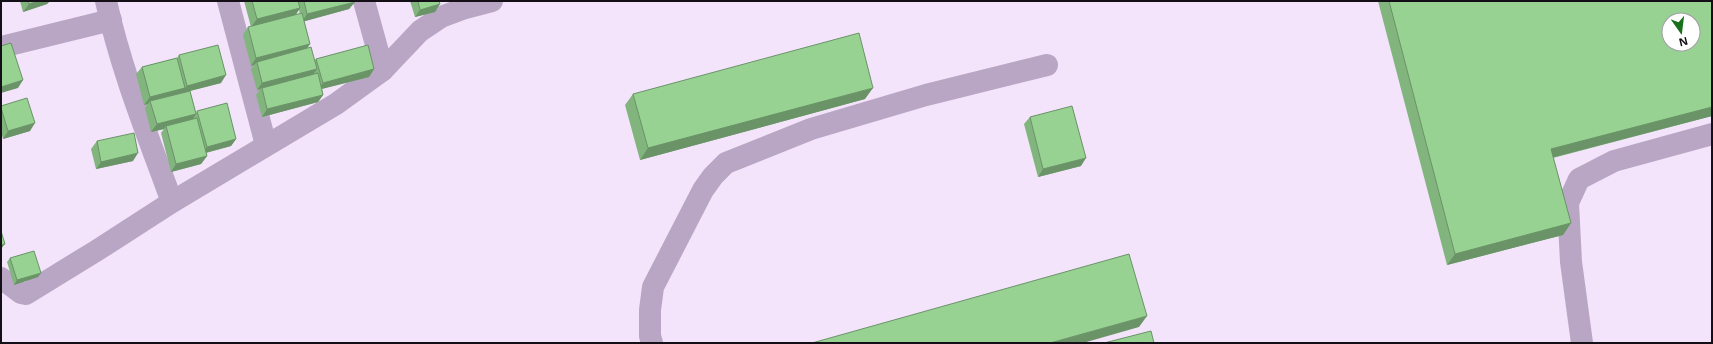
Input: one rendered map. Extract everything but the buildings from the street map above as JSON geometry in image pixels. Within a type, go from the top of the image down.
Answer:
[{"type":"street","points":[[228,1],[266,145]]},
{"type":"street","points":[[364,1],[383,70]]},
{"type":"street","points":[[1,278],[21,293],[26,294],[172,202],[336,104],[383,70],[420,31],[436,21],[465,8],[492,1]]},
{"type":"street","points":[[1,47],[109,10],[138,105],[172,202]]},
{"type":"street","points":[[652,343],[650,336],[650,310],[653,287],[703,190],[713,176],[726,163],[811,129],[926,95],[1047,66]]},
{"type":"street","points":[[1582,343],[1571,262],[1568,203],[1579,179],[1614,161],[1712,134]]}]
